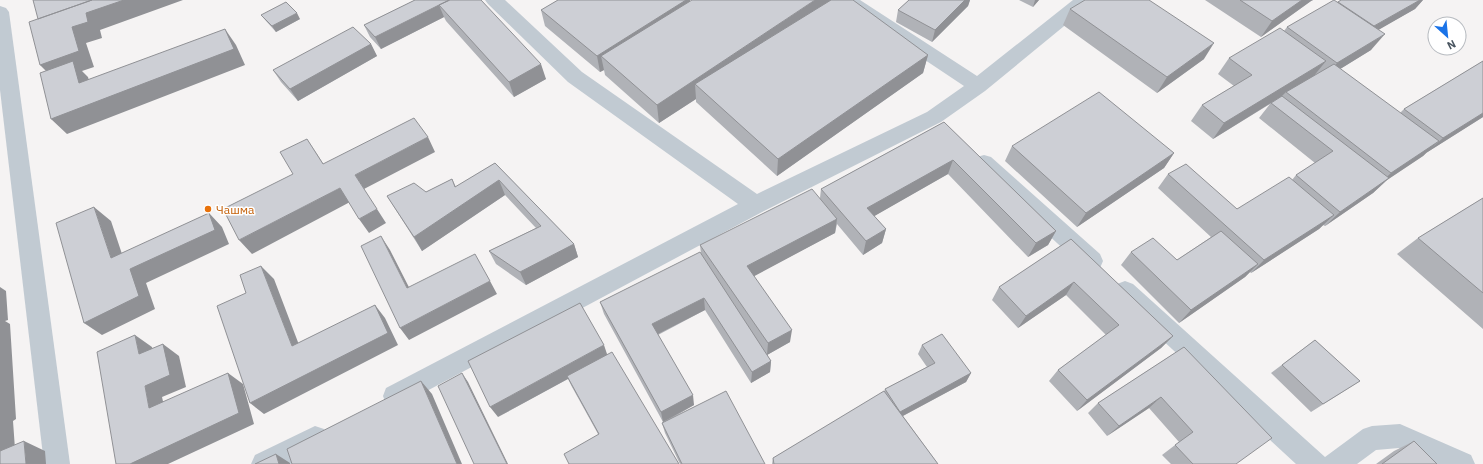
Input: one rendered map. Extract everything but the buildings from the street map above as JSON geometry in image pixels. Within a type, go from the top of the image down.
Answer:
[{"type":"street","points":[[494,0],[575,77],[756,205]]},
{"type":"street","points":[[847,0],[978,86]]},
{"type":"street","points":[[376,406],[756,205],[934,117],[978,86],[1085,0]]},
{"type":"street","points":[[0,12],[57,464]]},
{"type":"street","points":[[934,117],[951,133]]},
{"type":"street","points":[[969,149],[1314,464]]},
{"type":"street","points":[[264,464],[334,428]]},
{"type":"street","points":[[1335,464],[1372,438],[1400,436],[1462,464]]},
{"type":"place","name":"Чашма","points":[[208,209]]}]
